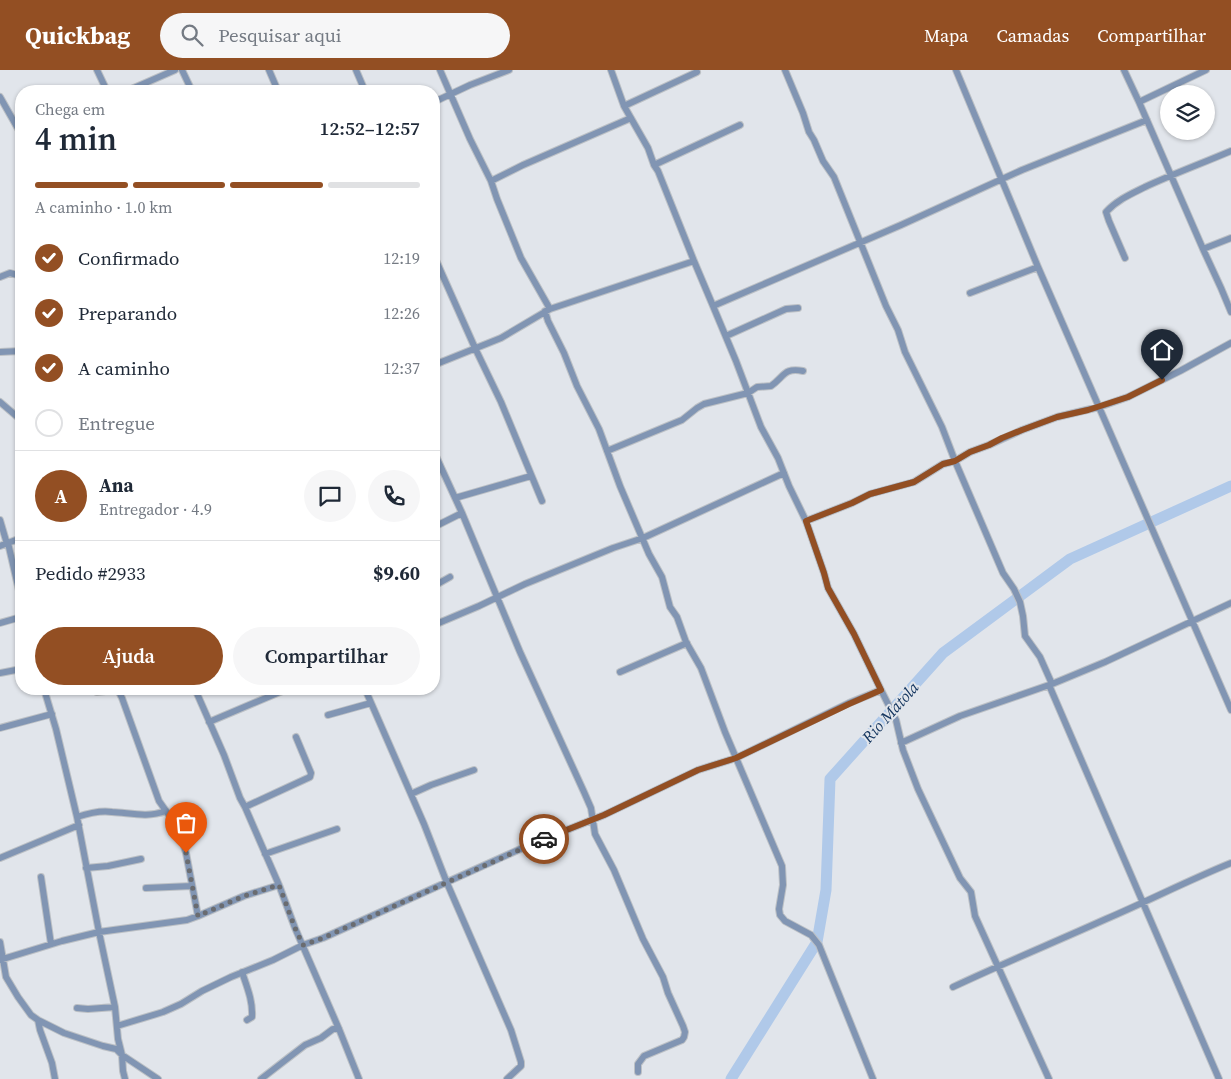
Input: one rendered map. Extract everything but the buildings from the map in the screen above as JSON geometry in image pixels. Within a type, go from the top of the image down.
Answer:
[{"type":"street","points":[[97,70],[104,85]]},
{"type":"street","points":[[141,85],[175,70]]},
{"type":"street","points":[[182,70],[189,85]]},
{"type":"street","points":[[269,70],[275,85]]},
{"type":"street","points":[[356,70],[363,85]]},
{"type":"street","points":[[440,70],[470,139],[491,181],[521,258],[548,310],[548,321],[564,352],[584,401],[599,429],[642,538],[662,577],[670,607],[677,617],[687,643],[701,668],[725,732],[782,866],[783,885],[779,909],[780,915],[785,921],[811,935],[819,945],[873,1079]]},
{"type":"street","points":[[440,99],[509,70]]},
{"type":"street","points":[[611,70],[624,106],[648,148],[658,171],[761,427],[778,458],[806,521],[828,588],[854,634],[896,720],[907,763],[960,878],[971,892],[975,916],[1049,1079]]},
{"type":"street","points":[[785,70],[809,132],[823,161],[834,177],[908,358],[942,427],[1003,573],[1020,602],[1025,636],[1040,657],[1142,903],[1219,1079]]},
{"type":"street","points":[[956,70],[1038,267],[1231,710]]},
{"type":"street","points":[[1124,70],[1231,312]]},
{"type":"street","points":[[1139,102],[1206,70]]},
{"type":"street","points":[[624,106],[697,72]]},
{"type":"street","points":[[0,97],[15,123]]},
{"type":"street","points":[[491,181],[631,118]]},
{"type":"street","points":[[713,306],[901,225],[1022,170],[1147,120]]},
{"type":"street","points":[[654,165],[740,125]]},
{"type":"street","points":[[1125,258],[1106,212],[1112,205],[1171,175],[1231,150]]},
{"type":"street","points":[[1203,249],[1231,238]]},
{"type":"street","points":[[440,363],[501,338],[548,310],[694,261]]},
{"type":"street","points":[[970,293],[1038,267]]},
{"type":"street","points":[[440,269],[501,402],[542,501]]},
{"type":"street","points":[[0,276],[10,273],[15,276]]},
{"type":"street","points":[[726,336],[786,309],[798,308]]},
{"type":"street","points":[[538,316],[548,321]]},
{"type":"street","points":[[806,521],[870,494],[914,482],[943,464],[955,461],[1002,438],[1057,417],[1099,407],[1128,397],[1231,343]]},
{"type":"street","points":[[0,352],[15,351]]},
{"type":"street","points":[[607,452],[682,420],[704,404],[748,393],[756,386],[767,387],[774,385],[785,373],[791,370],[803,371]]},
{"type":"street","points":[[0,402],[15,415]]},
{"type":"street","points":[[440,465],[462,512],[538,693],[591,808],[596,834],[614,870],[643,939],[663,977],[685,1032],[682,1040],[644,1056],[638,1064],[638,1072]]},
{"type":"street","points":[[440,622],[526,584],[642,538],[784,473]]},
{"type":"street","points":[[455,498],[531,476]]},
{"type":"street","points":[[440,523],[462,512]]},
{"type":"street","points":[[0,520],[15,573]]},
{"type":"street","points":[[0,546],[15,540]]},
{"type":"street","points":[[440,583],[450,577]]},
{"type":"street","points":[[901,743],[960,716],[1050,684],[1138,647],[1231,603]]},
{"type":"street","points":[[0,623],[15,619]]},
{"type":"street","points":[[620,672],[687,643]]},
{"type":"street","points":[[0,673],[15,670]]},
{"type":"street","points":[[117,1026],[163,1012],[217,983],[323,938],[527,846],[593,820],[698,770],[736,758],[881,690]]},
{"type":"street","points":[[46,695],[79,825],[115,1007],[118,1039],[122,1055],[122,1071],[125,1079]]},
{"type":"street","points":[[120,695],[159,801],[183,842],[198,916]]},
{"type":"street","points":[[198,695],[224,755],[240,798],[279,885],[295,928],[336,1020],[336,1029],[359,1079]]},
{"type":"street","points":[[209,722],[273,695]]},
{"type":"street","points":[[368,695],[511,1030],[521,1066],[508,1079]]},
{"type":"street","points":[[328,715],[371,703]]},
{"type":"street","points":[[0,728],[52,714]]},
{"type":"street","points":[[244,807],[310,777],[311,773],[296,737]]},
{"type":"street","points":[[411,794],[474,770]]},
{"type":"street","points":[[77,817],[111,811],[143,816],[166,812]]},
{"type":"street","points":[[0,858],[79,825]]},
{"type":"street","points":[[265,854],[337,830]]},
{"type":"street","points":[[86,868],[108,866],[142,859]]},
{"type":"street","points":[[953,987],[1231,863]]},
{"type":"street","points":[[41,878],[51,944]]},
{"type":"street","points":[[1,960],[51,944],[99,932],[187,920],[244,896],[279,885]]},
{"type":"street","points":[[146,888],[192,886]]},
{"type":"street","points":[[0,942],[1,960],[6,977],[27,1011],[38,1020],[64,1033],[118,1050],[152,1078]]},
{"type":"street","points":[[242,972],[250,996],[252,1010],[252,1017],[247,1020]]},
{"type":"street","points":[[77,1008],[115,1007]]},
{"type":"street","points":[[38,1020],[52,1063],[55,1079]]},
{"type":"street","points":[[261,1079],[271,1076],[304,1045],[336,1029]]},
{"type":"street","points":[[111,1047],[118,1039]]},
{"type":"waterway","name":"Rio Matola","points":[[731,1079],[817,942],[826,890],[830,779],[943,653],[1070,559],[1231,486]]},
{"type":"way so far","points":[[186,853],[198,916],[244,896],[279,885],[303,945],[323,938],[544,839]]},
{"type":"route","points":[[544,839],[604,815],[698,770],[736,758],[881,690],[854,634],[828,588],[806,521],[870,494],[914,482],[943,464],[955,461],[970,452],[1022,430],[1057,417],[1099,407],[1128,397],[1162,380]]}]
